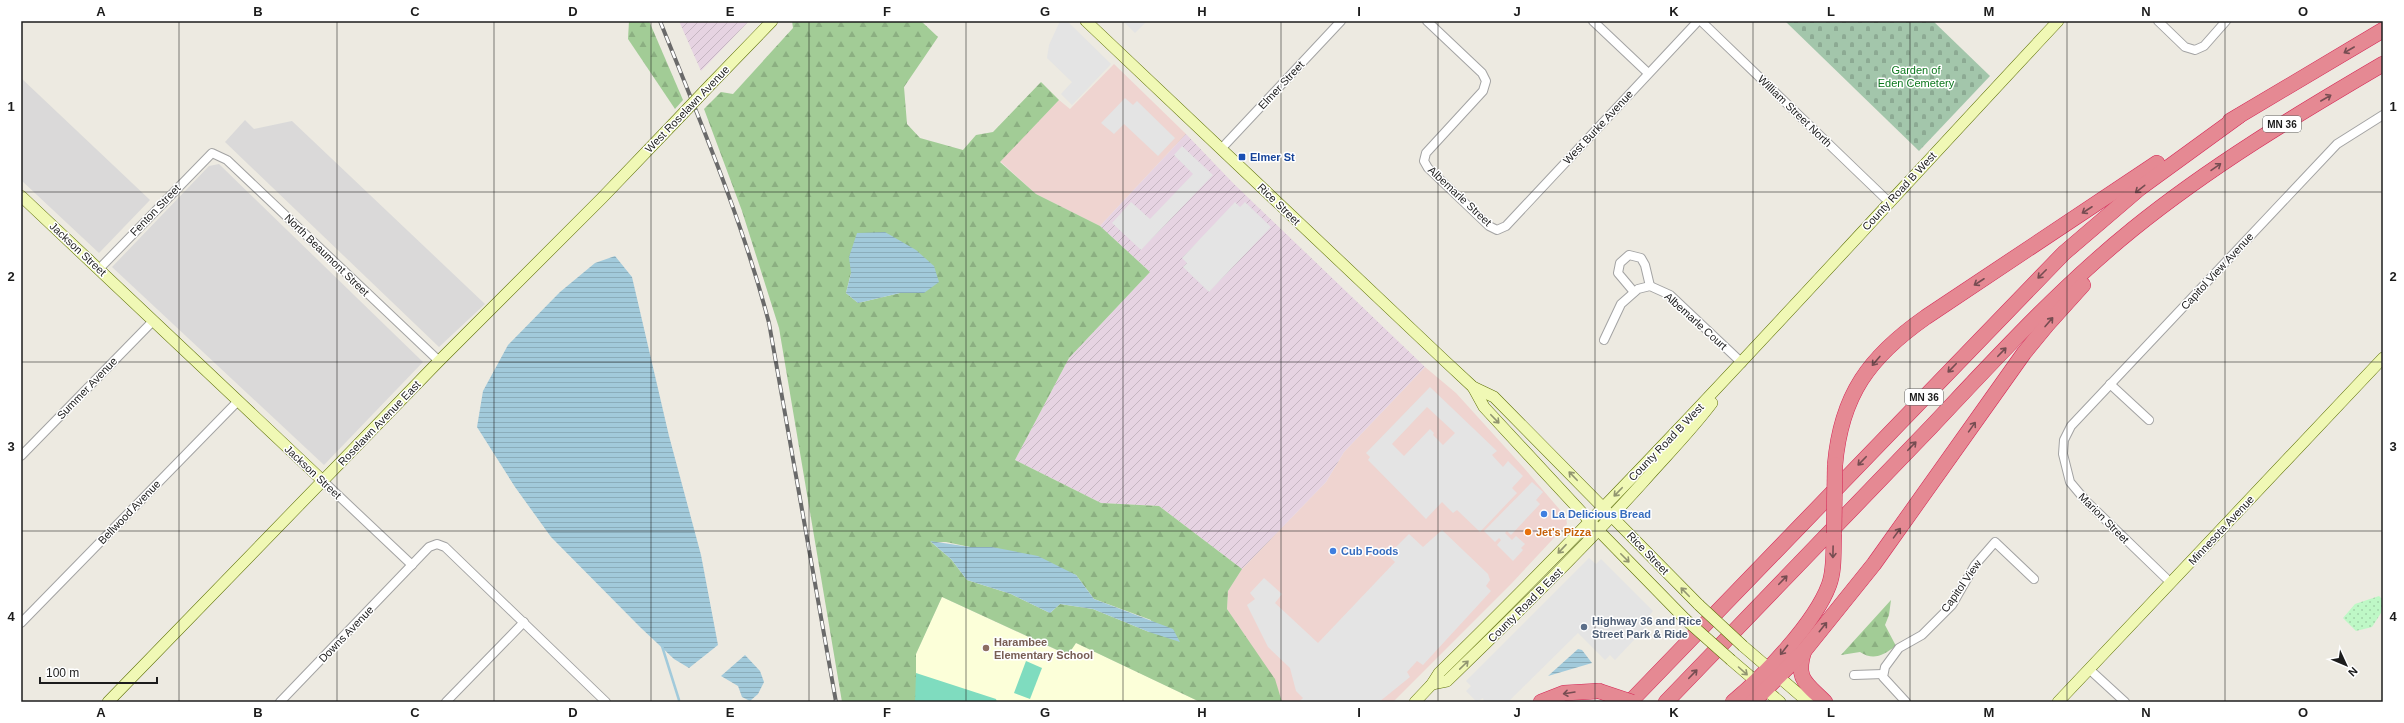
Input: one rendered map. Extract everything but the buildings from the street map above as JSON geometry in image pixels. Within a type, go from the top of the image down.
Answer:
[{"type":"highway","name":"MN 36","points":[[1631,702],[2059,258],[2140,188],[2239,116],[2383,30]]},
{"type":"highway","name":"MN 36","points":[[1666,702],[2051,302],[2131,230],[2250,143],[2383,64]]},
{"type":"highway","points":[[1774,673],[1814,612],[1826,591],[1833,572],[1835,465],[1840,431],[1850,398],[1871,367],[1892,343],[1926,317],[2178,149],[2239,116]]},
{"type":"highway","points":[[1733,702],[1761,686],[1774,673],[1804,651],[1874,564],[2024,353],[2046,325],[2116,253],[2184,190]]},
{"type":"highway","points":[[1804,651],[1799,666],[1801,675],[1825,702]]},
{"type":"highway","points":[[1753,702],[1761,686]]},
{"type":"highway","points":[[1541,702],[1564,693],[1599,692],[1631,702]]},
{"type":"street","name":"West Roselawn Avenue","points":[[602,198],[772,21]]},
{"type":"street","name":"Rice Street","points":[[1086,21],[1473,387],[1494,397],[1699,606],[1808,702]]},
{"type":"street","name":"Elmer Street","points":[[1220,149],[1341,21]]},
{"type":"street","name":"Albemarle Street","points":[[1427,21],[1482,73],[1486,82],[1483,91],[1426,152],[1424,160],[1439,179],[1489,226],[1497,230]]},
{"type":"street","points":[[1593,21],[1648,74]]},
{"type":"street","name":"West Burke Avenue","points":[[1497,230],[1506,226],[1698,21]]},
{"type":"street","name":"William Street North","points":[[1701,21],[1889,202]]},
{"type":"street","name":"County Road B West","points":[[1589,521],[1742,363],[1889,202],[2058,21]]},
{"type":"street","points":[[2158,21],[2185,47],[2195,50],[2204,46],[2226,21]]},
{"type":"street","name":"Capitol View Avenue","points":[[2064,440],[2071,426],[2337,144],[2383,116]]},
{"type":"street","name":"Fenton Street","points":[[99,269],[212,153]]},
{"type":"street","name":"North Beaumont Street","points":[[212,153],[227,160],[438,362]]},
{"type":"street","name":"Jackson Street","points":[[21,196],[412,566]]},
{"type":"street","name":"Roselawn Avenue East","points":[[108,702],[438,362],[602,198]]},
{"type":"street","points":[[1604,340],[1616,312],[1634,292],[1650,286],[1645,265],[1641,258],[1629,255],[1620,263],[1618,273],[1634,292]]},
{"type":"street","name":"Albemarle Court","points":[[1650,286],[1670,295],[1742,363]]},
{"type":"street","name":"Summer Avenue","points":[[22,453],[153,320]]},
{"type":"street","name":"Minnesota Avenue","points":[[2058,702],[2383,358]]},
{"type":"street","name":"County Road B West","points":[[1612,517],[1696,424],[1742,363]]},
{"type":"street","points":[[2110,384],[2149,420]]},
{"type":"street","name":"Rice Street","points":[[1473,387],[1484,407],[1589,521],[1685,619],[1780,702]]},
{"type":"street","name":"Bellwood Avenue","points":[[21,623],[238,401]]},
{"type":"street","name":"Marion Street","points":[[2064,440],[2063,454],[2070,482],[2086,502],[2171,583]]},
{"type":"street","name":"County Road B East","points":[[1432,684],[1447,681],[1612,517]]},
{"type":"street","name":"County Road B East","points":[[1415,702],[1432,684],[1439,673],[1525,589],[1589,521]]},
{"type":"street","name":"Capitol View","points":[[1883,674],[1899,648],[1922,635],[1952,605],[1975,566],[1995,542],[2034,579]]},
{"type":"street","points":[[412,566],[431,546],[442,546],[524,622],[606,702]]},
{"type":"street","name":"Downs Avenue","points":[[280,702],[412,566]]},
{"type":"street","points":[[446,702],[524,622]]},
{"type":"street","points":[[2089,669],[2125,702]]},
{"type":"street","points":[[1854,675],[1883,674],[1887,683],[1906,702]]},
{"type":"shaded area","points":[[679,21],[749,21],[701,71]]},
{"type":"shaded area","points":[[1060,21],[1067,21],[1111,64],[1072,105],[1061,94],[1072,82],[1047,58],[1049,45]]},
{"type":"shaded area","points":[[1123,21],[1144,21],[1146,22],[1135,33]]},
{"type":"shaded area","points":[[1114,64],[1186,134],[1100,226],[1036,194],[1000,161],[1059,100],[1070,109]]},
{"type":"shaded area","points":[[21,78],[150,200],[99,253],[21,180]]},
{"type":"shaded area","points":[[1125,98],[1133,105],[1137,101],[1175,138],[1158,156],[1124,124],[1114,134],[1101,123]]},
{"type":"shaded area","points":[[245,120],[254,129],[292,121],[485,304],[439,347],[225,142]]},
{"type":"shaded area","points":[[1186,134],[1234,184],[1425,367],[1344,452],[1326,482],[1242,569],[1159,506],[1101,503],[1015,460],[1069,358],[1150,272],[1100,226]]},
{"type":"shaded area","points":[[1182,146],[1213,175],[1141,250],[1112,223],[1131,202],[1150,219],[1193,174],[1174,155]]},
{"type":"shaded area","points":[[219,164],[423,362],[324,465],[112,267],[209,166]]},
{"type":"shaded area","points":[[1235,202],[1240,207],[1245,202],[1271,227],[1209,292],[1183,267],[1187,263],[1182,258]]},
{"type":"shaded area","points":[[1425,367],[1456,393],[1524,468],[1566,517],[1567,524],[1511,584],[1393,702],[1282,702],[1274,679],[1227,609],[1228,591],[1242,569],[1326,482],[1344,452]]},
{"type":"shaded area","points":[[1430,387],[1497,451],[1492,455],[1503,467],[1508,461],[1523,476],[1512,488],[1517,493],[1480,532],[1457,510],[1453,513],[1442,502],[1426,519],[1368,460],[1370,457],[1366,453]],"holes":[[[1427,407],[1455,433],[1443,445],[1433,435],[1434,433],[1430,429],[1404,456],[1392,444]]]},
{"type":"shaded area","points":[[1532,482],[1543,492],[1536,500],[1540,504],[1511,535],[1507,531],[1505,533],[1512,540],[1516,536],[1525,544],[1521,548],[1523,550],[1513,561],[1497,545],[1501,540],[1499,538],[1495,542],[1484,531]]},
{"type":"shaded area","points":[[1442,530],[1488,574],[1490,580],[1486,586],[1491,591],[1423,665],[1417,661],[1407,672],[1410,677],[1379,702],[1299,702],[1303,698],[1296,691],[1290,668],[1268,647],[1247,605],[1255,599],[1250,593],[1264,578],[1282,594],[1275,603],[1318,643],[1395,562],[1388,555],[1409,534],[1423,547]]},
{"type":"shaded area","name":"Highway 36 and Rice Street Park & Ride","points":[[1589,558],[1596,564],[1601,559],[1653,611],[1649,616],[1653,620],[1615,660],[1610,655],[1605,660],[1578,633],[1508,702],[1484,702],[1483,698],[1477,702],[1466,691],[1471,686],[1466,681]]},
{"type":"shaded area","name":"Harambee Elementary School","points":[[942,597],[1067,655],[1076,643],[1200,702],[916,702],[916,654]]},
{"type":"green space","points":[[629,21],[649,21],[683,100],[675,109],[628,39]]},
{"type":"green space","points":[[792,21],[921,21],[938,37],[904,87],[907,124],[920,138],[963,150],[976,135],[993,132],[1041,82],[1059,100],[1000,162],[1036,194],[1100,226],[1150,272],[1069,358],[1015,460],[1101,503],[1159,506],[1242,569],[1228,591],[1227,609],[1275,679],[1282,702],[1200,702],[1076,643],[1068,655],[942,597],[916,654],[916,702],[842,702],[779,328],[742,211],[704,109],[721,92],[733,94],[793,28]],"holes":[[[851,273],[924,293],[900,293],[858,303],[846,293]],[[931,542],[946,542],[970,547],[992,547],[1076,575],[1094,599],[1151,620],[1149,632],[1093,609],[1060,604],[1050,613],[1011,594],[967,580],[951,559]]]},
{"type":"green space","name":"Garden of Eden Cemetery","points":[[1785,21],[1933,21],[1990,76],[1919,151]]},
{"type":"green space","points":[[2379,596],[2383,600],[2381,613],[2372,627],[2356,631],[2343,618],[2355,604]]},
{"type":"green space","points":[[1891,600],[1889,615],[1885,625],[1896,646],[1878,656],[1865,655],[1860,652],[1841,655]]},
{"type":"green space","points":[[1026,661],[1042,668],[1030,699],[1014,693]]},
{"type":"green space","points":[[916,673],[996,699],[997,702],[915,702]]},
{"type":"water","points":[[885,232],[916,250],[934,266],[939,282],[924,293],[900,293],[858,303],[846,293],[851,273],[849,257],[857,233]]},
{"type":"water","points":[[615,256],[632,277],[669,436],[701,555],[718,645],[689,668],[674,659],[640,627],[551,537],[515,487],[477,427],[483,391],[508,345],[560,292],[595,263]]},
{"type":"water","points":[[930,541],[970,547],[992,547],[1038,556],[1076,575],[1094,599],[1173,629],[1180,642],[1149,632],[1093,609],[1060,604],[1050,613],[1011,594],[967,580],[951,559]]},
{"type":"water","points":[[1578,649],[1582,650],[1592,663],[1548,676]]},
{"type":"water","points":[[745,655],[760,671],[764,682],[758,694],[750,701],[742,697],[738,686],[721,676]]},
{"type":"waterway","points":[[662,646],[679,700]]},
{"type":"railway","points":[[660,21],[733,208],[769,323],[836,702]]},
{"type":"place","name":"Elmer St","points":[[1242,157]]},
{"type":"place","name":"La Delicious Bread","points":[[1544,514]]},
{"type":"place","name":"Jet's Pizza","points":[[1528,532]]},
{"type":"place","name":"Cub Foods","points":[[1333,551]]},
{"type":"place","name":"Highway 36 and Rice Street Park & Ride","points":[[1584,627]]},
{"type":"place","name":"Harambee Elementary School","points":[[986,648]]}]
